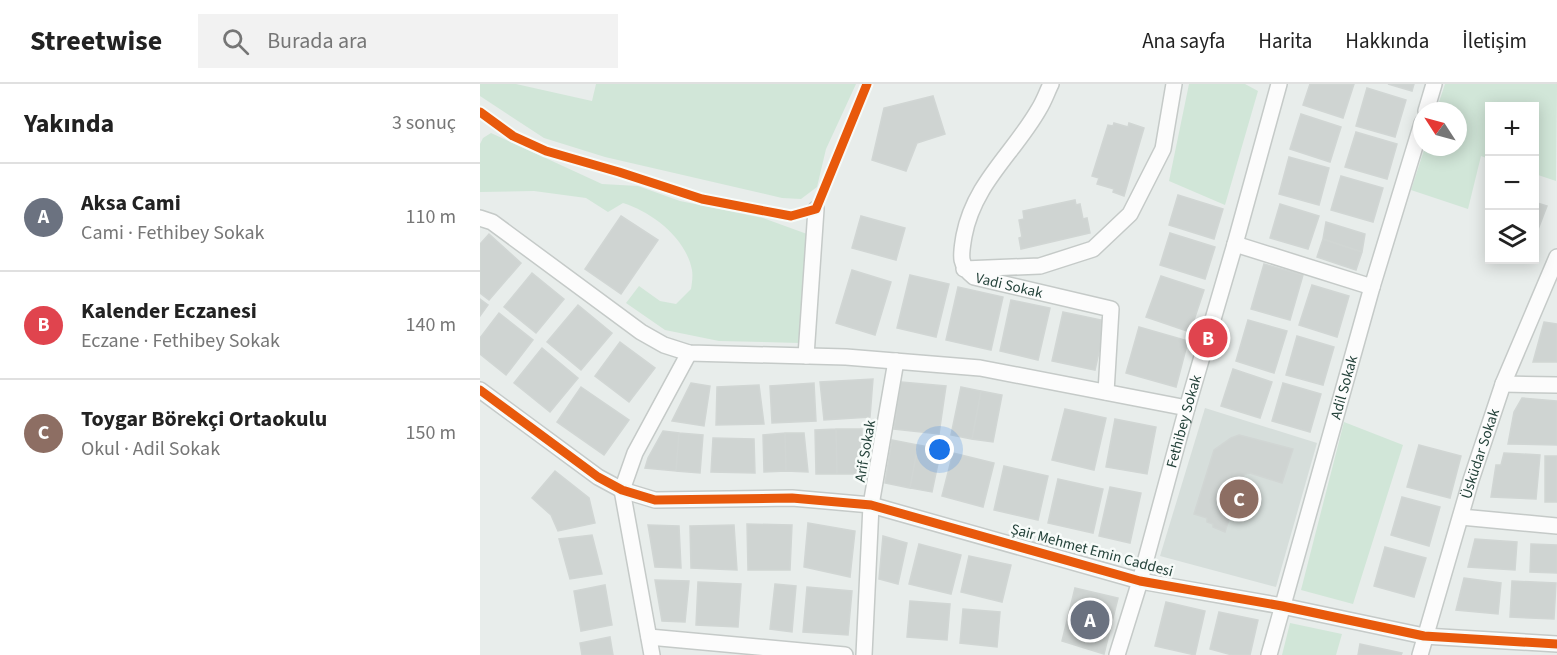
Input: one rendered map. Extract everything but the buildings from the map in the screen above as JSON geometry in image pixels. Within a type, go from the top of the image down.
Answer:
[{"type":"street","name":"Vadi Sokak","points":[[1051,84],[1039,110],[983,186],[967,223],[961,256],[964,269],[974,277],[1110,309],[1106,392]]},
{"type":"street","points":[[964,269],[1040,266],[1093,249],[1130,214],[1163,149],[1174,84]]},
{"type":"street","name":"Fethibey Sokak","points":[[1117,655],[1279,84]]},
{"type":"street","points":[[1429,102],[1434,84]]},
{"type":"street","name":"Adil Sokak","points":[[1269,655],[1372,287],[1413,153]]},
{"type":"street","points":[[806,356],[816,209]]},
{"type":"street","points":[[480,218],[492,222],[641,332],[664,345],[689,353],[806,356],[980,368],[1187,408]]},
{"type":"street","points":[[1235,244],[1372,287]]},
{"type":"street","name":"Üsküdar Sokak","points":[[1420,655],[1471,480],[1503,384],[1557,257]]},
{"type":"street","points":[[652,655],[622,490],[634,453],[689,353]]},
{"type":"street","name":"Arif Sokak","points":[[864,655],[871,505],[896,361]]},
{"type":"street","points":[[1503,384],[1557,386]]},
{"type":"street","name":"Şair Mehmet Emin Caddesi","points":[[480,390],[598,477],[622,490],[655,500],[792,498],[871,505],[1140,580],[1282,606],[1424,636],[1557,644]]},
{"type":"street","points":[[1461,517],[1557,526]]},
{"type":"street","points":[[649,637],[845,655]]},
{"type":"shaded area","points":[[1205,408],[1317,443],[1276,587],[1160,556]]},
{"type":"green space","points":[[480,84],[516,84],[592,101],[596,84],[856,84],[826,149],[817,187],[801,199],[782,198],[605,157],[544,138],[480,96]]},
{"type":"green space","points":[[1189,84],[1245,84],[1258,91],[1225,205],[1169,181]]},
{"type":"green space","points":[[1445,84],[1557,84],[1556,181],[1539,175],[1539,102],[1485,102],[1485,158],[1481,156],[1468,209],[1411,190],[1422,156],[1467,156],[1467,102],[1439,102]]},
{"type":"green space","points":[[491,133],[602,184],[638,186],[680,201],[763,218],[807,234],[801,343],[719,341],[665,330],[626,303],[639,286],[660,301],[676,304],[691,289],[692,272],[689,258],[675,237],[656,220],[623,203],[608,212],[586,198],[534,191],[480,192],[480,144],[483,138]]},
{"type":"green space","points":[[1344,422],[1403,445],[1353,604],[1301,590]]},
{"type":"green space","points":[[1290,623],[1342,634],[1336,655],[1282,655]]},
{"type":"cycle path","points":[[480,112],[513,136],[546,151],[702,199],[791,216],[816,209],[867,84]]},
{"type":"cycle path","points":[[480,390],[598,477],[622,490],[655,500],[792,498],[871,505],[1140,581],[1282,606],[1424,636],[1557,644]]},
{"type":"place","name":"Kalender Eczanesi","points":[[1208,338]]},
{"type":"place","name":"Toygar Börekçi Ortaokulu","points":[[1239,499]]},
{"type":"place","name":"Aksa Cami","points":[[1090,620]]}]
